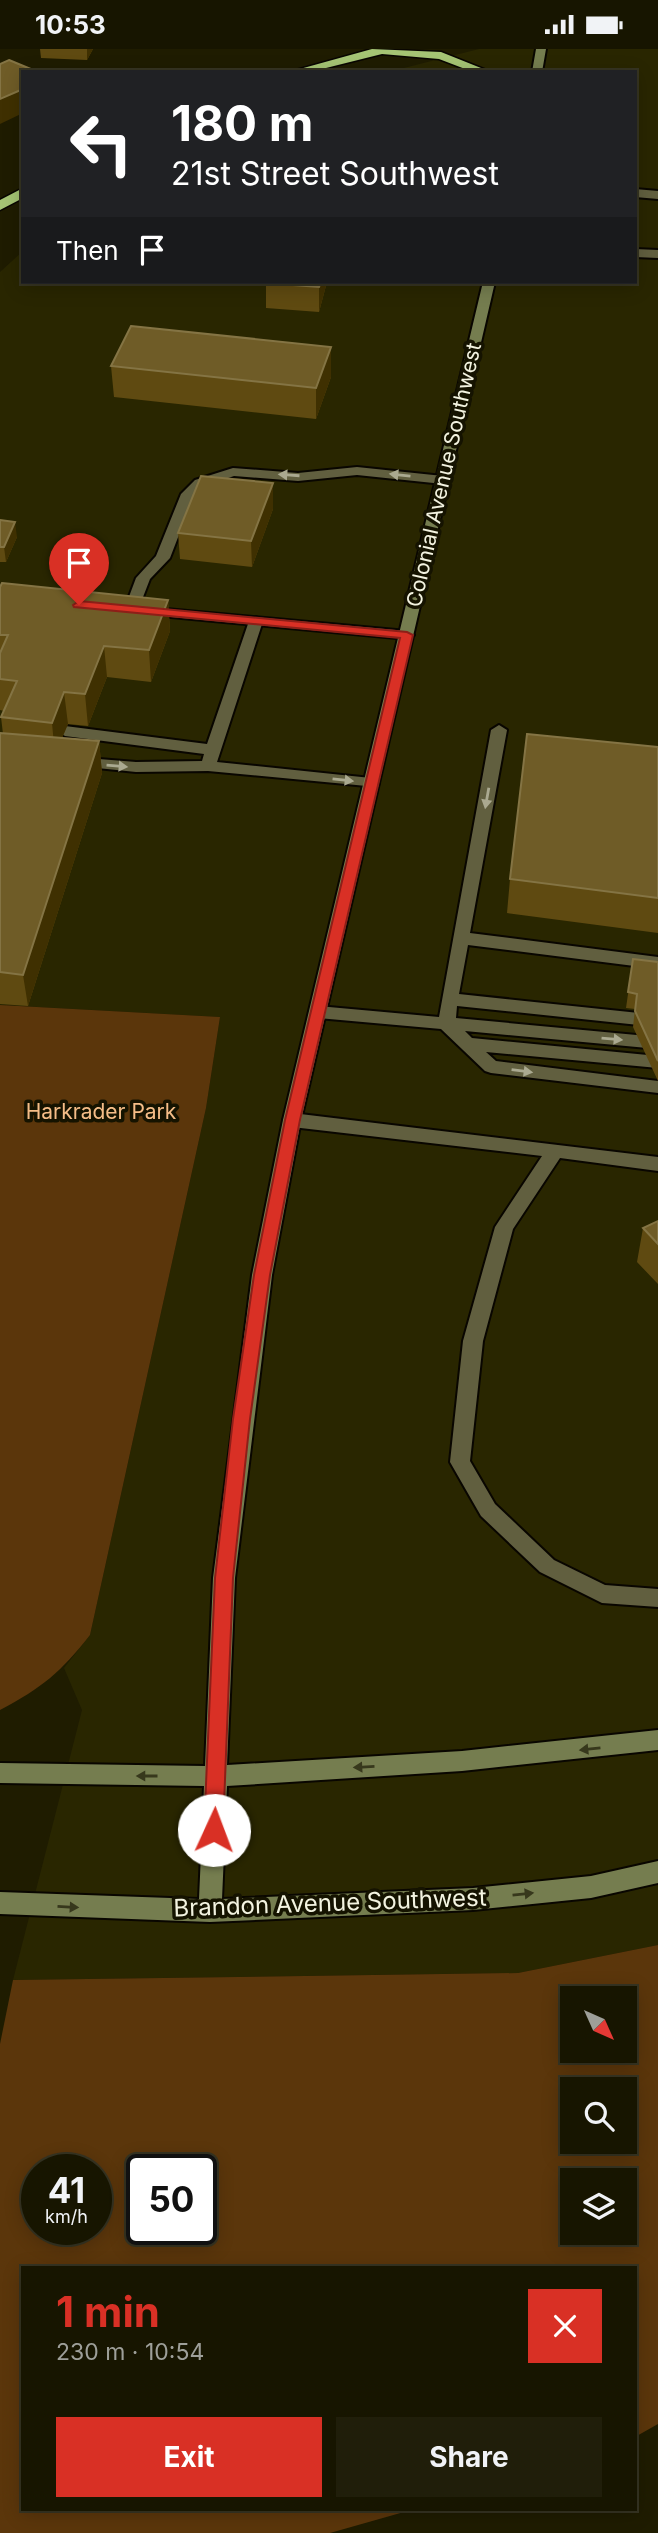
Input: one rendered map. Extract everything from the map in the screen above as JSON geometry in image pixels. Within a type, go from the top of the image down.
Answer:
[{"type":"highway","points":[[303,70],[384,49],[441,57],[481,70]]},
{"type":"highway","points":[[0,206],[21,192]]},
{"type":"main road","points":[[537,70],[541,49]]},
{"type":"main road","name":"Colonial Avenue Southwest","points":[[210,1911],[224,1578],[262,1275],[292,1120],[489,284]]},
{"type":"main road","points":[[0,1773],[216,1776],[462,1761],[658,1741]]},
{"type":"main road","name":"Brandon Avenue Southwest","points":[[0,1903],[210,1911],[473,1899],[591,1887],[658,1872]]},
{"type":"street","points":[[637,193],[658,195]]},
{"type":"street","points":[[637,253],[658,254]]},
{"type":"street","points":[[407,635],[124,609],[143,578],[163,558],[188,493],[200,483],[233,472],[298,477],[357,471],[443,480]]},
{"type":"street","points":[[208,766],[256,621]]},
{"type":"street","points":[[65,731],[213,750]]},
{"type":"street","points":[[461,938],[658,963]]},
{"type":"street","points":[[449,999],[658,1021]]},
{"type":"street","points":[[317,1013],[658,1043]]},
{"type":"street","points":[[447,1025],[491,1067],[658,1087]]},
{"type":"street","points":[[467,1044],[658,1062]]},
{"type":"street","points":[[292,1120],[658,1164]]},
{"type":"street","points":[[555,1151],[504,1227],[473,1341],[460,1462],[488,1510],[547,1566],[602,1594],[658,1598]]},
{"type":"lane","points":[[447,1025],[449,999],[499,730]]},
{"type":"lane","points":[[54,760],[136,767],[208,766],[371,783]]},
{"type":"shaded area","points":[[479,49],[658,49],[658,1945],[518,1973],[13,1980],[82,1710],[64,1668],[90,1635],[206,1108],[220,1017],[0,1005],[0,272],[21,253],[21,284],[637,284],[637,70],[396,70]]},
{"type":"green space","name":"Harkrader Park","points":[[0,1005],[220,1017],[206,1108],[90,1635],[50,1678],[0,1710]]},
{"type":"green space","points":[[658,1945],[658,2424],[637,2436],[637,2266],[21,2266],[21,2511],[407,2511],[330,2533],[0,2533],[0,2044],[13,1980],[518,1973]]},
{"type":"building","points":[[9,60],[33,70],[21,70],[21,90],[0,99],[0,64]]},
{"type":"building","points":[[278,284],[320,284],[319,287]]},
{"type":"building","points":[[131,326],[331,347],[316,388],[111,366]]},
{"type":"building","points":[[201,476],[273,483],[251,541],[178,533]]},
{"type":"building","points":[[0,520],[15,522],[4,547],[0,547]]},
{"type":"building","points":[[2,583],[168,600],[149,650],[104,646],[85,694],[64,692],[52,723],[1,717],[17,681],[0,679],[0,653],[8,635],[0,635]]},
{"type":"building","points":[[0,733],[99,741],[23,975],[0,972]]},
{"type":"building","points":[[527,734],[658,747],[658,898],[510,879]]},
{"type":"building","points":[[633,959],[658,962],[658,1061],[635,1011],[637,994],[628,992]]},
{"type":"building","points":[[658,1221],[658,1244],[643,1228]]},
{"type":"route","points":[[79,605],[407,635],[292,1120],[262,1275],[224,1578],[214,1830]]}]
